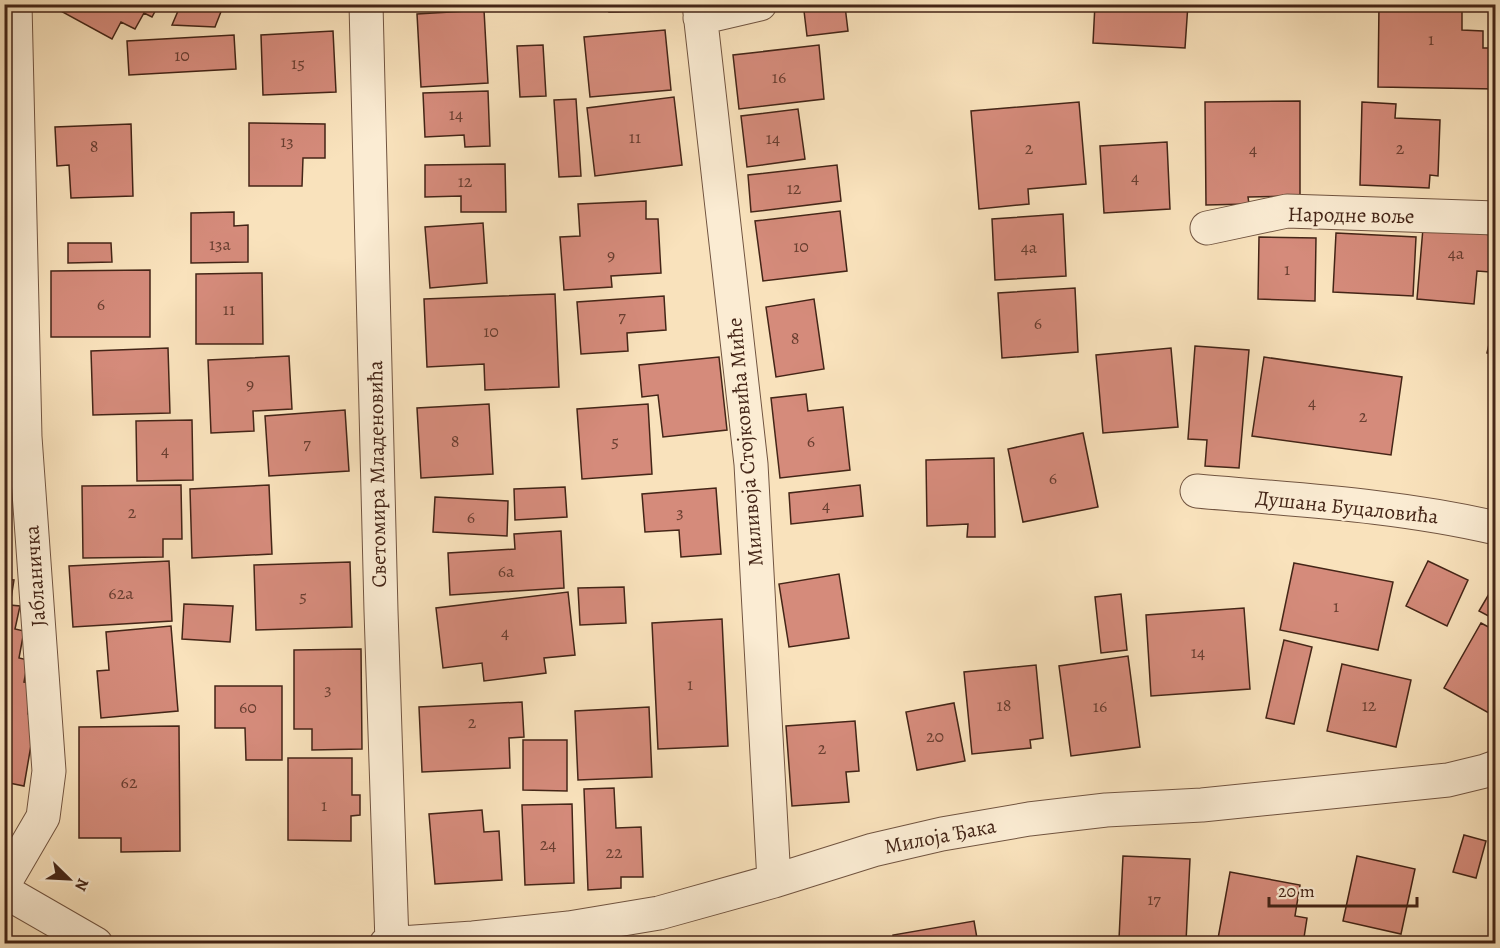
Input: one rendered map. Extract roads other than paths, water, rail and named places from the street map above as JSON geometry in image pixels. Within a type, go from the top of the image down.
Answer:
[{"type":"street","name":"Јабланичка","points":[[4,884],[43,817],[49,771],[25,437],[15,4]]},
{"type":"street","name":"Светомира Младеновића","points":[[366,4],[391,943]]},
{"type":"street","points":[[699,11],[759,4]]},
{"type":"street","name":"Миливоја Стојковића Миће","points":[[699,11],[751,464],[774,881]]},
{"type":"street","name":"Народне воље","points":[[1207,228],[1287,211],[1496,218]]},
{"type":"street","name":"Душана Буцаловића","points":[[1197,491],[1372,506],[1462,520],[1496,528]]},
{"type":"street","name":"Милоја Ђака","points":[[386,944],[473,938],[592,924],[659,913],[873,850],[942,834],[1029,819],[1106,810],[1202,805],[1448,780],[1496,767]]},
{"type":"street","points":[[4,891],[96,944]]}]
